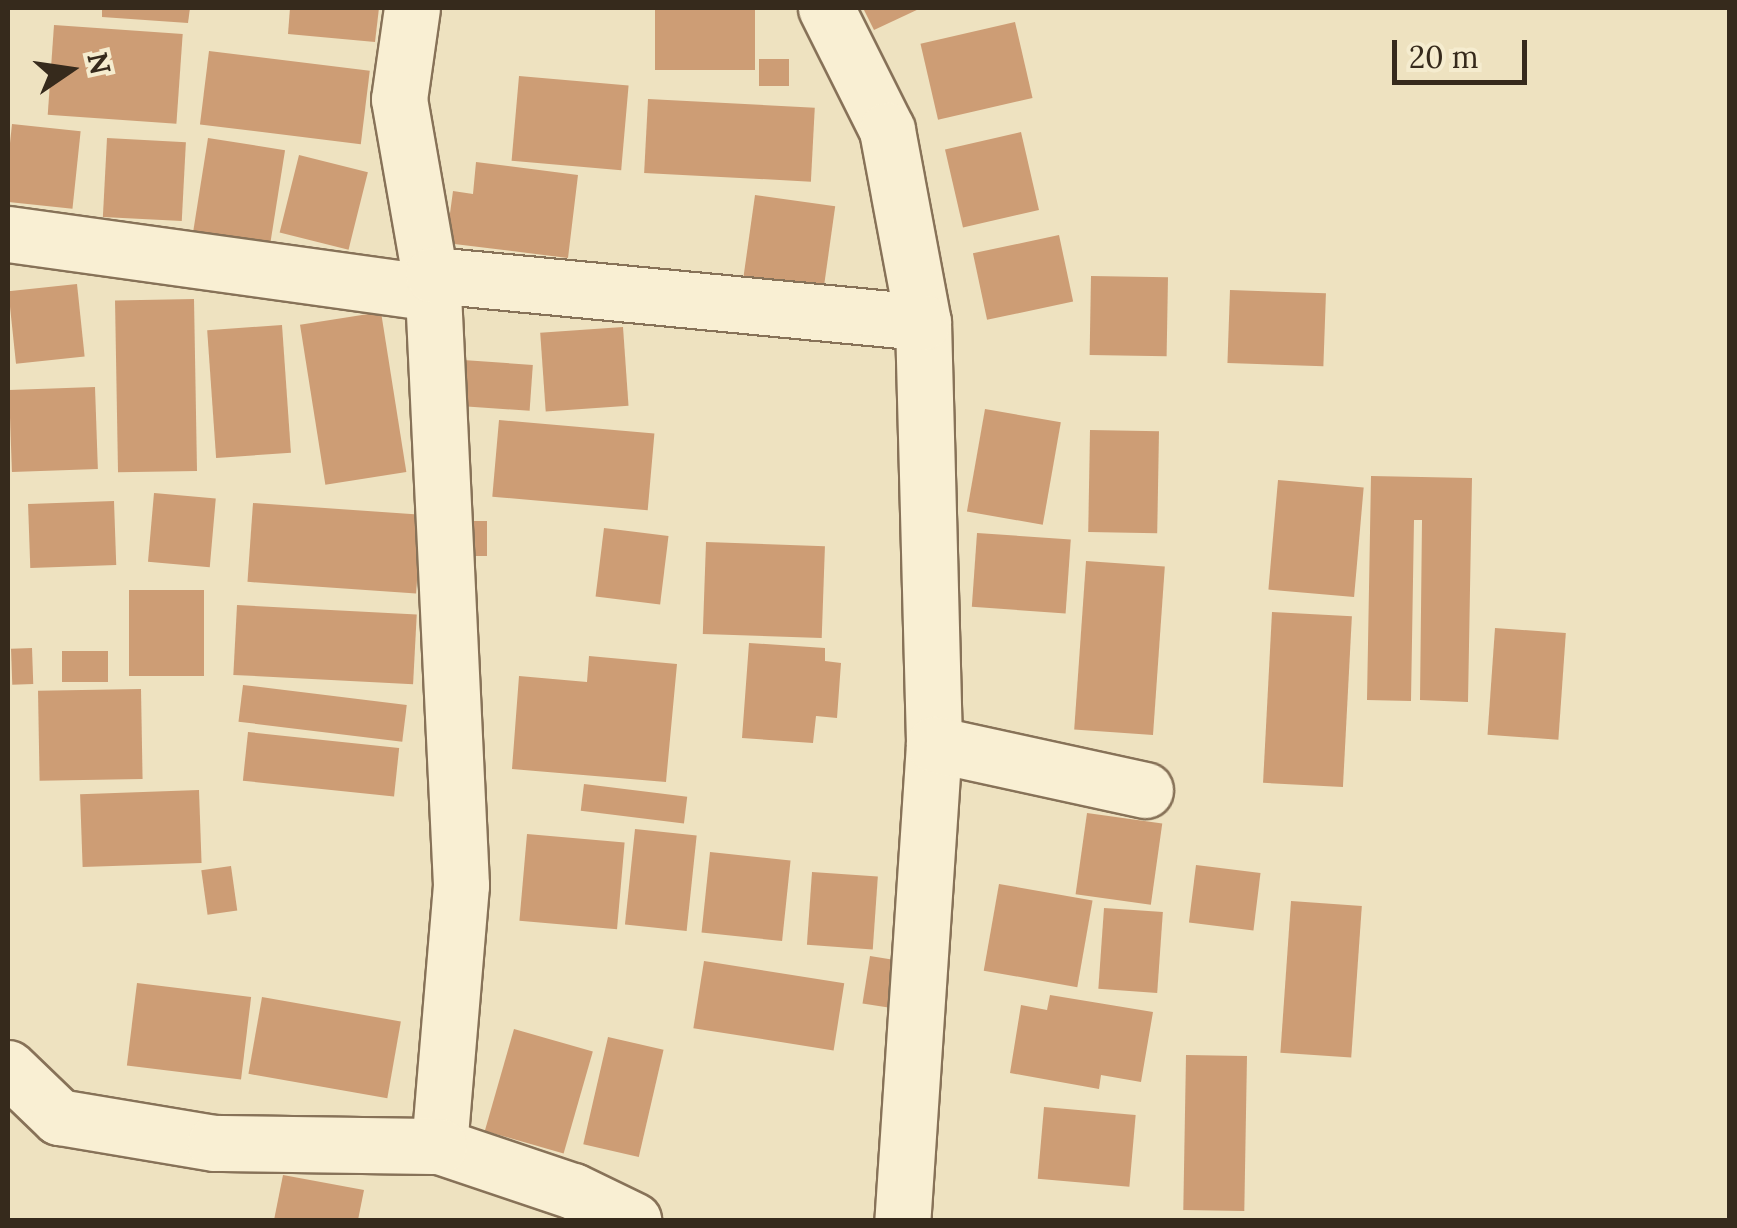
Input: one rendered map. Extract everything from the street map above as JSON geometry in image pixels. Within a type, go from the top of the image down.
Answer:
[{"type":"street","points":[[412,8],[398,100],[433,284],[461,885],[439,1146]]},
{"type":"street","points":[[826,8],[886,130],[922,322],[934,744],[902,1220]]},
{"type":"street","points":[[8,234],[433,284],[922,322]]},
{"type":"street","points":[[934,744],[1145,790]]},
{"type":"street","points":[[8,1068],[59,1118],[215,1143],[439,1146],[573,1192],[633,1220]]},
{"type":"building","points":[[102,8],[190,8],[188,23],[102,17]]},
{"type":"building","points":[[290,8],[379,8],[375,42],[288,34]]},
{"type":"building","points":[[655,8],[755,8],[755,70],[655,70]]},
{"type":"building","points":[[863,8],[921,8],[874,30]]},
{"type":"building","points":[[1015,22],[1033,98],[938,120],[920,44]]},
{"type":"building","points":[[54,25],[183,34],[176,124],[48,115]]},
{"type":"building","points":[[209,51],[370,71],[361,144],[200,124]]},
{"type":"building","points":[[759,59],[789,59],[789,86],[759,86]]},
{"type":"building","points":[[519,76],[629,86],[621,170],[512,161]]},
{"type":"building","points":[[648,99],[815,108],[811,182],[644,173]]},
{"type":"building","points":[[12,124],[81,131],[72,209],[8,202]]},
{"type":"building","points":[[1021,132],[1039,210],[963,227],[945,150]]},
{"type":"building","points":[[107,138],[186,142],[182,221],[103,217]]},
{"type":"building","points":[[208,138],[285,150],[268,256],[191,244]]},
{"type":"building","points":[[299,155],[368,172],[349,250],[280,233]]},
{"type":"building","points":[[476,162],[578,175],[568,258],[446,243],[453,191],[473,194]]},
{"type":"building","points":[[755,195],[835,206],[823,296],[742,285]]},
{"type":"building","points":[[1059,235],[1073,302],[987,320],[973,253]]},
{"type":"building","points":[[1091,276],[1168,277],[1167,356],[1090,355]]},
{"type":"building","points":[[77,284],[85,357],[16,364],[8,291]]},
{"type":"building","points":[[1230,290],[1326,293],[1323,366],[1227,363]]},
{"type":"building","points":[[194,299],[197,471],[118,472],[115,300]]},
{"type":"building","points":[[381,312],[406,472],[325,485],[300,325]]},
{"type":"building","points":[[282,325],[291,453],[216,458],[207,330]]},
{"type":"building","points":[[623,327],[629,406],[546,412],[540,333]]},
{"type":"building","points":[[463,360],[533,365],[530,411],[460,406]]},
{"type":"building","points":[[95,387],[98,469],[12,472],[9,390]]},
{"type":"building","points":[[985,409],[1061,422],[1043,525],[967,511]]},
{"type":"building","points":[[499,420],[654,434],[648,510],[492,497]]},
{"type":"building","points":[[1090,430],[1159,431],[1157,533],[1088,532]]},
{"type":"building","points":[[1371,476],[1472,478],[1468,702],[1420,700],[1422,520],[1414,520],[1411,701],[1367,700]]},
{"type":"building","points":[[1278,480],[1364,487],[1354,597],[1268,590]]},
{"type":"building","points":[[154,493],[216,498],[210,567],[148,562]]},
{"type":"building","points":[[114,501],[116,565],[30,568],[28,504]]},
{"type":"building","points":[[253,503],[422,515],[416,594],[247,582]]},
{"type":"building","points":[[463,521],[487,521],[487,556],[463,556]]},
{"type":"building","points":[[604,528],[669,536],[660,604],[596,596]]},
{"type":"building","points":[[977,533],[1071,540],[1066,613],[972,607]]},
{"type":"building","points":[[706,542],[825,546],[822,638],[703,634]]},
{"type":"building","points":[[1086,561],[1165,567],[1153,735],[1074,730]]},
{"type":"building","points":[[129,590],[204,590],[204,676],[129,676]]},
{"type":"building","points":[[237,605],[417,614],[413,684],[233,675]]},
{"type":"building","points":[[1272,612],[1352,616],[1343,787],[1263,783]]},
{"type":"building","points":[[1495,628],[1566,633],[1558,740],[1488,735]]},
{"type":"building","points":[[749,643],[825,648],[825,661],[841,663],[837,718],[816,716],[813,743],[742,738]]},
{"type":"building","points":[[32,648],[33,684],[12,685],[11,649]]},
{"type":"building","points":[[62,651],[108,651],[108,682],[62,682]]},
{"type":"building","points":[[589,656],[677,664],[666,782],[512,769],[519,676],[587,682]]},
{"type":"building","points":[[243,685],[407,705],[402,742],[238,722]]},
{"type":"building","points":[[141,689],[143,779],[40,781],[38,691]]},
{"type":"building","points":[[248,732],[399,748],[394,797],[243,781]]},
{"type":"building","points":[[584,784],[687,797],[684,823],[581,811]]},
{"type":"building","points":[[199,790],[202,863],[83,867],[80,794]]},
{"type":"building","points":[[1087,813],[1162,824],[1151,905],[1076,894]]},
{"type":"building","points":[[635,829],[697,835],[687,931],[625,924]]},
{"type":"building","points":[[527,834],[625,843],[617,929],[519,921]]},
{"type":"building","points":[[710,852],[791,860],[782,941],[702,933]]},
{"type":"building","points":[[1196,865],[1261,873],[1253,930],[1189,923]]},
{"type":"building","points":[[231,866],[237,911],[208,915],[201,870]]},
{"type":"building","points":[[812,872],[878,877],[873,949],[807,945]]},
{"type":"building","points":[[999,884],[1093,900],[1077,987],[984,971]]},
{"type":"building","points":[[1291,901],[1362,906],[1351,1058],[1280,1053]]},
{"type":"building","points":[[1104,908],[1163,912],[1157,993],[1098,989]]},
{"type":"building","points":[[870,956],[906,962],[898,1009],[862,1003]]},
{"type":"building","points":[[704,961],[844,983],[834,1050],[693,1028]]},
{"type":"building","points":[[137,983],[251,997],[241,1079],[127,1065]]},
{"type":"building","points":[[1050,995],[1153,1012],[1141,1082],[1101,1075],[1099,1089],[1010,1073],[1021,1005],[1047,1010]]},
{"type":"building","points":[[262,997],[401,1021],[387,1098],[248,1074]]},
{"type":"building","points":[[514,1029],[593,1052],[564,1153],[485,1131]]},
{"type":"building","points":[[608,1037],[664,1050],[639,1157],[583,1144]]},
{"type":"building","points":[[1186,1055],[1247,1056],[1244,1211],[1183,1210]]},
{"type":"building","points":[[1044,1107],[1136,1115],[1129,1187],[1038,1179]]},
{"type":"building","points":[[283,1175],[364,1190],[358,1220],[274,1220]]}]
